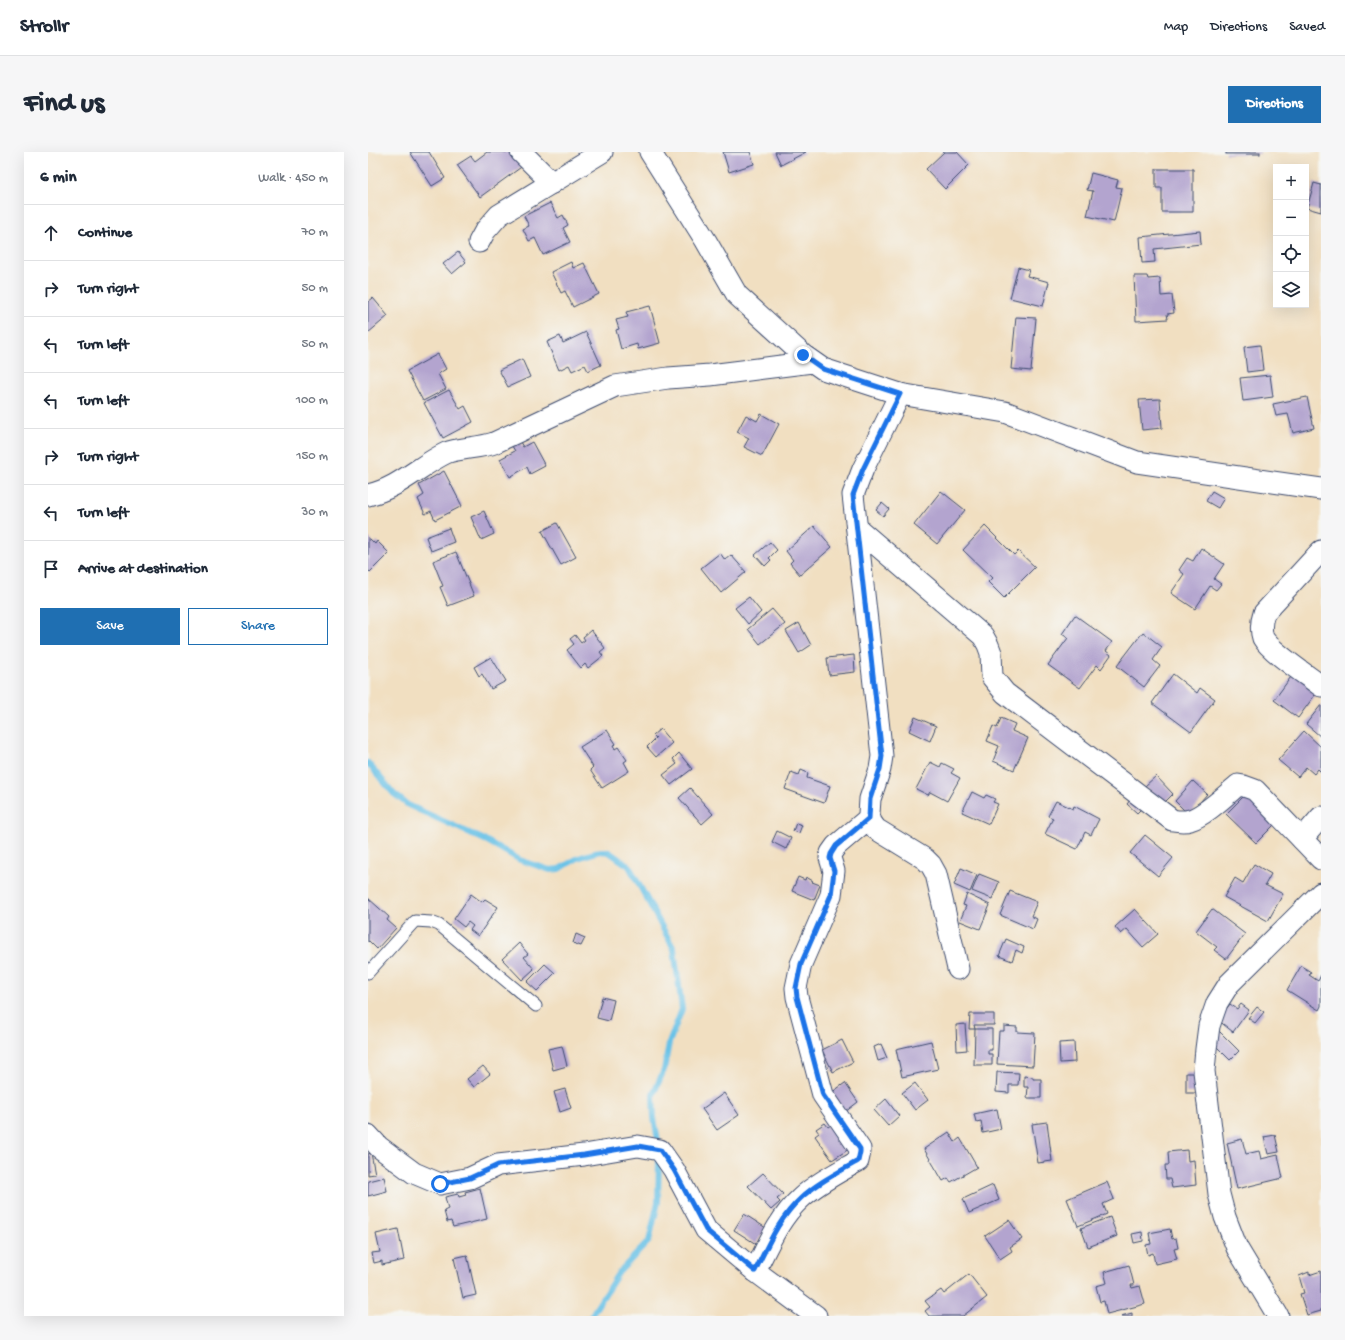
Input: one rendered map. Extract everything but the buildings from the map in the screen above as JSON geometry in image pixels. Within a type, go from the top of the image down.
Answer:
[{"type":"street","points":[[521,152],[552,183]]},
{"type":"street","points":[[479,242],[485,231],[500,215],[602,152]]},
{"type":"street","points":[[650,152],[706,241],[737,295],[790,344],[823,369],[900,394],[1005,412],[1137,462],[1321,489]]},
{"type":"street","points":[[368,495],[380,492],[398,484],[428,463],[448,452],[486,446],[494,443],[615,386],[668,378],[710,375],[812,362]]},
{"type":"street","points":[[900,394],[857,482],[853,495],[882,756],[880,769],[870,799],[869,818],[876,829],[925,859],[931,865],[936,874],[958,968]]},
{"type":"street","points":[[857,528],[983,636],[991,653],[992,677],[1005,693],[1172,820],[1184,821],[1197,818],[1238,785],[1244,786],[1255,790],[1321,859]]},
{"type":"street","points":[[1321,552],[1264,613],[1261,621],[1261,630],[1264,639],[1273,650],[1321,686]]},
{"type":"street","points":[[1302,839],[1321,817]]},
{"type":"street","points":[[755,1271],[774,1232],[792,1207],[811,1190],[858,1161],[860,1156],[860,1149],[823,1095],[797,997],[796,988],[801,964],[831,895],[834,871],[830,858],[831,854],[836,846],[869,818]]},
{"type":"street","points":[[1278,1316],[1237,1248],[1225,1217],[1219,1194],[1204,1071],[1206,1050],[1209,1026],[1217,1004],[1229,984],[1321,893]]},
{"type":"street","points":[[368,1135],[379,1147],[414,1173],[440,1184],[470,1178],[498,1165],[584,1155],[638,1146],[660,1150],[674,1170],[706,1230],[755,1271],[816,1316]]},
{"type":"lane","points":[[368,973],[415,921],[431,922],[439,926],[536,1006]]},
{"type":"waterway","points":[[368,763],[394,794],[408,805],[487,841],[520,860],[550,870],[559,869],[578,858],[600,851],[609,852],[629,866],[674,949],[682,1009],[669,1043],[664,1070],[653,1095],[654,1118],[659,1146]]},
{"type":"waterway","points":[[591,1316],[619,1272],[649,1241],[658,1202],[659,1159]]},
{"type":"route","points":[[440,1184],[470,1178],[498,1165],[584,1155],[638,1146],[660,1150],[674,1170],[706,1230],[755,1271],[774,1232],[792,1207],[811,1190],[858,1161],[860,1149],[823,1095],[797,997],[796,988],[801,964],[831,895],[834,871],[830,858],[831,854],[836,846],[869,818],[870,799],[880,769],[882,756],[853,495],[863,469],[900,394],[823,369],[803,355]]}]
